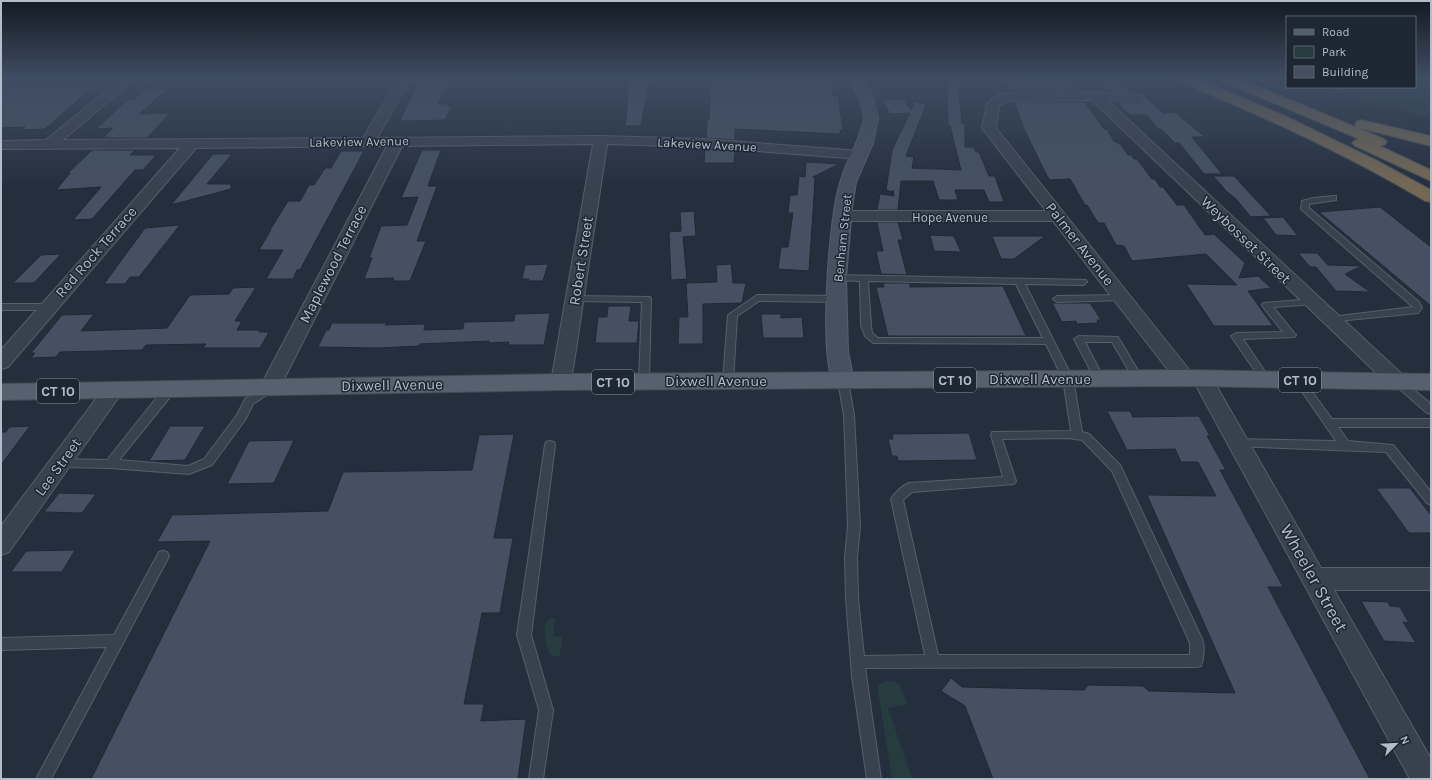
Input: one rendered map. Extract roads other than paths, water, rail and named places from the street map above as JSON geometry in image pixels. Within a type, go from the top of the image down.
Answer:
[{"type":"highway","points":[[1269,114],[1350,152],[1431,197]]},
{"type":"highway","points":[[1296,114],[1431,176]]},
{"type":"highway","points":[[1318,114],[1431,165]]},
{"type":"highway","points":[[1335,114],[1391,132],[1431,141]]},
{"type":"main road","name":"Benham Street","points":[[843,381],[838,352],[837,278],[843,216],[846,188],[865,143],[871,118],[870,114]]},
{"type":"main road","name":"Dixwell Avenue","points":[[1,392],[561,382],[1193,378],[1431,382]]},
{"type":"street","points":[[49,144],[85,114]]},
{"type":"street","points":[[368,141],[384,114]]},
{"type":"street","name":"Palmer Avenue","points":[[991,114],[989,128],[1122,298],[1193,378]]},
{"type":"street","name":"Weybosset Street","points":[[1114,114],[1398,382]]},
{"type":"street","name":"Lakeview Avenue","points":[[1,145],[601,140],[704,143],[860,155]]},
{"type":"street","name":"Robert Street","points":[[561,382],[601,140]]},
{"type":"street","name":"Maplewood Terrace","points":[[270,387],[397,141]]},
{"type":"street","name":"Red Rock Terrace","points":[[1,362],[192,143]]},
{"type":"street","name":"Hope Avenue","points":[[843,216],[1058,216]]},
{"type":"street","name":"Wheeler Street","points":[[1193,378],[1238,443],[1426,779]]},
{"type":"street","name":"Lee Street","points":[[1,545],[114,390]]},
{"type":"street","points":[[1314,579],[1431,580]]},
{"type":"lane","points":[[1331,320],[1415,311],[1418,308],[1416,304],[1305,209],[1305,203],[1313,200],[1333,198]]},
{"type":"lane","points":[[837,278],[1083,282]]},
{"type":"lane","points":[[864,279],[866,326],[868,334],[876,341],[1048,341]]},
{"type":"lane","points":[[1019,281],[1068,379],[1077,436]]},
{"type":"lane","points":[[728,381],[733,315],[757,298],[837,299]]},
{"type":"lane","points":[[1057,299],[1122,298]]},
{"type":"lane","points":[[575,299],[646,299],[644,382]]},
{"type":"lane","points":[[1265,379],[1236,336],[1291,335],[1266,305],[1312,302]]},
{"type":"lane","points":[[1,307],[48,307]]},
{"type":"lane","points":[[1099,379],[1079,339],[1115,338],[1138,379]]},
{"type":"lane","points":[[1299,380],[1345,445]]},
{"type":"lane","points":[[843,381],[849,414],[854,526],[851,557],[852,599],[858,662],[874,779]]},
{"type":"lane","points":[[1398,382],[1431,410]]},
{"type":"lane","points":[[61,463],[110,464],[189,470],[208,462],[241,417],[249,402],[270,387]]},
{"type":"lane","points":[[110,464],[170,389]]},
{"type":"lane","points":[[1330,423],[1431,423]]},
{"type":"lane","points":[[858,662],[932,660],[1196,661],[1197,643],[1116,468],[1085,437],[1068,434],[996,435],[1010,481],[909,488],[897,499],[932,660]]},
{"type":"lane","points":[[1238,443],[1345,445],[1389,448],[1431,500]]},
{"type":"lane","points":[[536,779],[546,710],[524,635],[550,445]]},
{"type":"lane","points":[[43,779],[163,556]]},
{"type":"lane","points":[[1,644],[117,641]]}]
